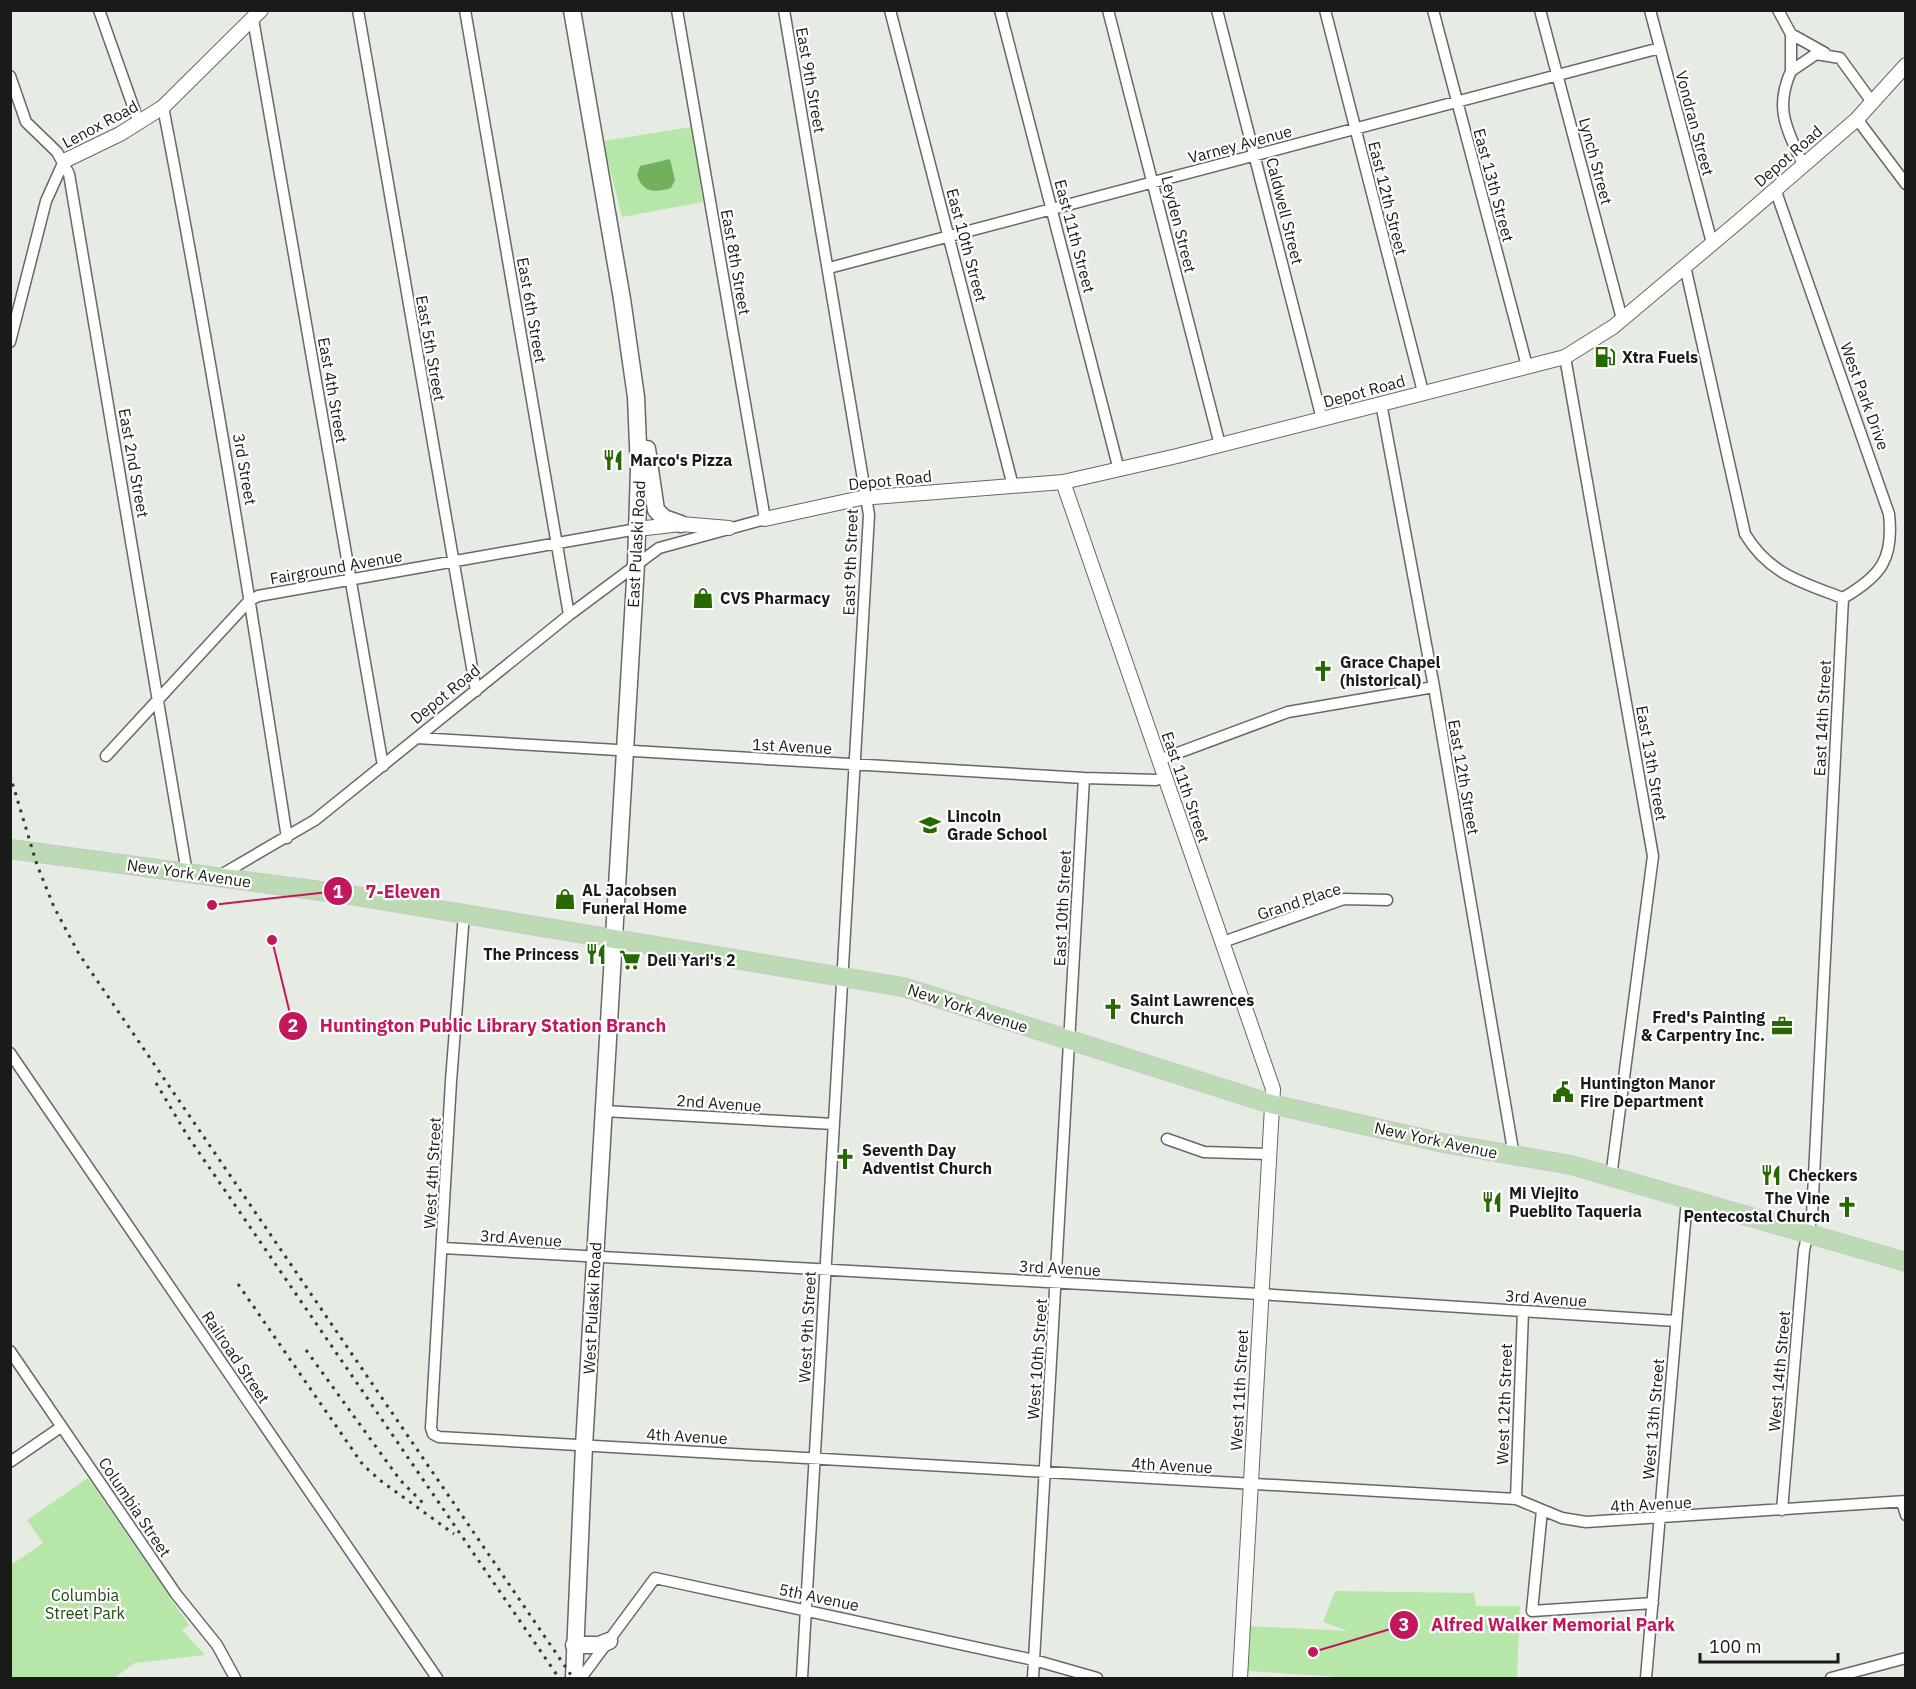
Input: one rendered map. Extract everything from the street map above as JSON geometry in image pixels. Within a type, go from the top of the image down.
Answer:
[{"type":"main road","name":"East Pulaski Road","points":[[572,10],[630,348],[639,440],[636,564],[614,938]]},
{"type":"main road","points":[[639,440],[648,450],[656,510],[664,518],[681,524]]},
{"type":"main road","name":"New York Avenue","points":[[10,849],[464,914],[903,987],[1271,1104],[1443,1143],[1571,1165],[1905,1262]]},
{"type":"main road","name":"West Pulaski Road","points":[[574,1678],[584,1446],[614,938]]},
{"type":"main road","points":[[574,1645],[599,1645],[609,1641]]},
{"type":"street","points":[[99,10],[138,123]]},
{"type":"street","name":"East 5th Street","points":[[358,10],[476,691]]},
{"type":"street","name":"East 6th Street","points":[[465,10],[569,615]]},
{"type":"street","name":"East 8th Street","points":[[677,10],[765,519]]},
{"type":"street","name":"East 9th Street","points":[[784,10],[869,515],[842,977]]},
{"type":"street","name":"East 10th Street","points":[[890,10],[1013,486]]},
{"type":"street","name":"East 11th Street","points":[[1000,10],[1119,470]]},
{"type":"street","name":"Leyden Street","points":[[1108,10],[1220,445]]},
{"type":"street","name":"Caldwell Street","points":[[1217,10],[1322,419]]},
{"type":"street","name":"East 12th Street","points":[[1325,10],[1423,392]]},
{"type":"street","name":"East 13th Street","points":[[1433,10],[1527,366]]},
{"type":"street","name":"Lynch Street","points":[[1540,10],[1622,319]]},
{"type":"street","name":"Vondran Street","points":[[1650,10],[1712,243]]},
{"type":"street","points":[[1778,10],[1791,34],[1791,71],[1781,101],[1784,122],[1803,165]]},
{"type":"street","name":"Lenox Road","points":[[10,342],[46,201],[64,161],[164,107],[257,15]]},
{"type":"street","name":"East 4th Street","points":[[257,15],[382,766]]},
{"type":"street","points":[[1791,34],[1826,54],[1840,58],[1872,102]]},
{"type":"street","name":"Varney Avenue","points":[[829,268],[1660,48]]},
{"type":"street","points":[[1791,71],[1816,54],[1826,54]]},
{"type":"street","name":"Depot Road","points":[[217,878],[315,820],[569,615],[659,548],[765,519],[867,497],[1063,482],[1220,445],[1565,357],[1601,336],[1622,319],[1857,119],[1905,65]]},
{"type":"street","name":"East 2nd Street","points":[[10,76],[26,122],[64,161],[69,174],[188,873]]},
{"type":"street","name":"3rd Street","points":[[164,107],[216,387],[287,838]]},
{"type":"street","points":[[1857,119],[1905,184]]},
{"type":"street","name":"West Park Drive","points":[[1775,189],[1890,514],[1892,537],[1885,561],[1873,579],[1843,598]]},
{"type":"street","points":[[1685,266],[1745,534],[1757,553],[1787,576],[1843,598]]},
{"type":"street","name":"East 13th Street","points":[[1565,357],[1653,856],[1611,1177]]},
{"type":"street","name":"East 12th Street","points":[[1381,403],[1434,687],[1514,1156]]},
{"type":"street","name":"East 11th Street","points":[[1063,482],[1271,1082],[1271,1104]]},
{"type":"street","name":"Depot Road","points":[[637,529],[681,524],[729,528]]},
{"type":"street","name":"Fairground Avenue","points":[[106,756],[249,602],[258,596],[637,529]]},
{"type":"street","name":"East 14th Street","points":[[1808,1234],[1812,1216],[1816,1168],[1843,598]]},
{"type":"street","points":[[1159,760],[1288,712],[1434,687]]},
{"type":"street","name":"1st Avenue","points":[[417,738],[1084,778],[1156,780],[1164,778]]},
{"type":"street","name":"East 10th Street","points":[[1070,1041],[1084,778]]},
{"type":"street","name":"Grand Place","points":[[1223,942],[1344,899],[1387,900]]},
{"type":"street","name":"West 4th Street","points":[[433,1434],[431,1428],[451,1081],[464,914]]},
{"type":"street","name":"West 9th Street","points":[[802,1678],[842,977]]},
{"type":"street","name":"West 10th Street","points":[[1033,1678],[1070,1041]]},
{"type":"street","name":"Railroad Street","points":[[10,1053],[437,1678]]},
{"type":"street","name":"West 11th Street","points":[[1240,1678],[1271,1104]]},
{"type":"street","name":"2nd Avenue","points":[[603,1110],[833,1124]]},
{"type":"street","points":[[1167,1139],[1204,1152],[1267,1154]]},
{"type":"street","name":"West 13th Street","points":[[1646,1678],[1687,1199]]},
{"type":"street","name":"West 14th Street","points":[[1782,1510],[1804,1250],[1808,1234]]},
{"type":"street","name":"3rd Avenue","points":[[443,1248],[1260,1294],[1676,1322]]},
{"type":"street","name":"West 12th Street","points":[[1516,1499],[1523,1311]]},
{"type":"street","name":"Columbia Street","points":[[10,1351],[176,1594],[217,1645],[235,1678]]},
{"type":"street","points":[[10,1462],[61,1426]]},
{"type":"street","name":"4th Avenue","points":[[433,1434],[439,1437],[584,1446],[1516,1499],[1574,1521],[1660,1519],[1904,1502]]},
{"type":"street","points":[[1904,1502],[1905,1515]]},
{"type":"street","points":[[1542,1510],[1532,1611],[1653,1603]]},
{"type":"street","name":"5th Avenue","points":[[581,1678],[655,1578],[1034,1660],[1097,1678]]},
{"type":"street","points":[[1830,1678],[1905,1659]]},
{"type":"green space","points":[[691,127],[703,202],[622,217],[603,141]]},
{"type":"green space","name":"Columbia Street Park","points":[[88,1478],[189,1625],[182,1630],[205,1655],[135,1663],[114,1678],[11,1678],[11,1565],[43,1543],[27,1520]]},
{"type":"green space","points":[[1335,1591],[1474,1593],[1476,1606],[1520,1606],[1517,1678],[1337,1678],[1340,1677],[1248,1671],[1249,1626],[1348,1631],[1323,1622]]},
{"type":"shaded area","points":[[670,159],[675,180],[671,188],[654,191],[642,185],[637,175],[640,166]]},
{"type":"railway","points":[[10,775],[37,865],[54,907],[79,954],[573,1678]]},
{"type":"railway","points":[[156,1083],[187,1135],[559,1678]]},
{"type":"railway","points":[[238,1284],[363,1465],[381,1481],[454,1534]]},
{"type":"railway","points":[[306,1350],[400,1480],[423,1503]]},
{"type":"place","name":"Xtra Fuels","points":[[1605,357]]},
{"type":"place","name":"Marco's Pizza","points":[[613,460]]},
{"type":"place","name":"CVS Pharmacy","points":[[703,598]]},
{"type":"place","name":"Grace Chapel (historical)","points":[[1323,671]]},
{"type":"place","name":"Lincoln Grade School","points":[[930,825]]},
{"type":"place","name":"AL Jacobsen Funeral Home","points":[[565,899]]},
{"type":"place","name":"7-Eleven","points":[[212,905]]},
{"type":"place","name":"Huntington Public Library Station Branch","points":[[272,940]]},
{"type":"place","name":"The Princess","points":[[596,954]]},
{"type":"place","name":"Deli Yari's 2","points":[[630,960]]},
{"type":"place","name":"Saint Lawrences Church","points":[[1113,1009]]},
{"type":"place","name":"Fred's Painting & Carpentry Inc.","points":[[1782,1026]]},
{"type":"place","name":"Huntington Manor Fire Department","points":[[1563,1092]]},
{"type":"place","name":"Seventh Day Adventist Church","points":[[845,1159]]},
{"type":"place","name":"Checkers","points":[[1771,1175]]},
{"type":"place","name":"Mi Viejito Pueblito Taqueria","points":[[1492,1202]]},
{"type":"place","name":"The Vine Pentecostal Church","points":[[1847,1207]]},
{"type":"place","name":"Alfred Walker Memorial Park","points":[[1313,1652]]}]
